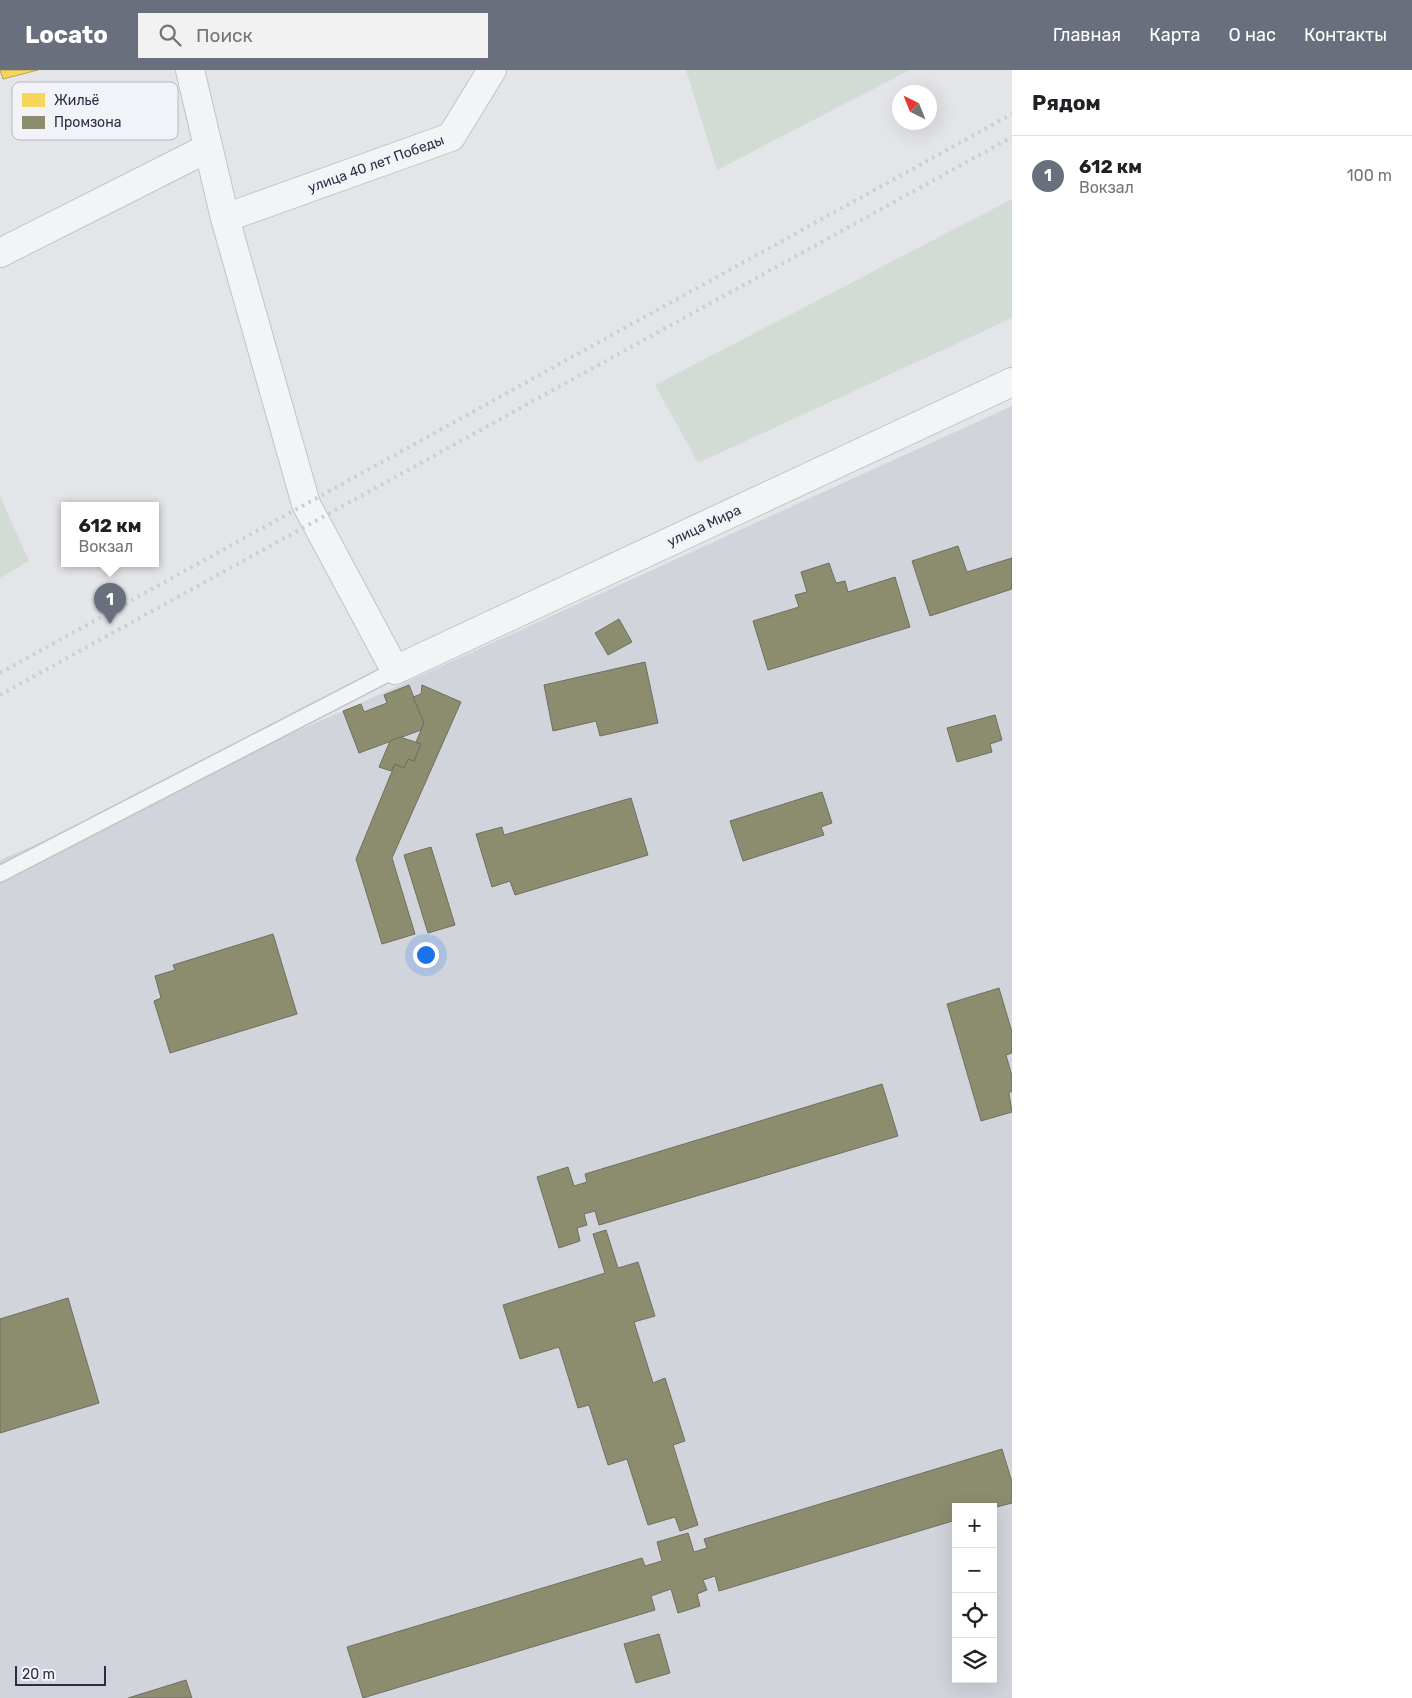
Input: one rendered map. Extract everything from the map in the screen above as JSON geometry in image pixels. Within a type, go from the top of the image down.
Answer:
[{"type":"street","points":[[190,70],[225,218],[306,504],[396,670]]},
{"type":"street","name":"улица 40 лет Победы","points":[[225,218],[451,137],[492,70]]},
{"type":"street","points":[[0,253],[208,148]]},
{"type":"street","name":"улица Мира","points":[[396,670],[1012,382]]},
{"type":"lane","points":[[0,874],[396,670]]},
{"type":"shaded area","points":[[686,70],[910,70],[717,170]]},
{"type":"shaded area","points":[[1012,199],[1012,318],[698,463],[655,385]]},
{"type":"shaded area","points":[[1012,406],[1012,1698],[0,1698],[0,860],[343,711]]},
{"type":"shaded area","points":[[0,496],[29,561],[0,578]]},
{"type":"building: Жильё","points":[[0,70],[38,70],[3,79]]},
{"type":"building: Промзона","points":[[958,546],[967,572],[1012,558],[1012,589],[930,616],[912,561]]},
{"type":"building: Промзона","points":[[829,563],[836,583],[845,581],[848,592],[895,577],[910,627],[768,670],[753,621],[799,607],[795,595],[807,592],[801,572]]},
{"type":"building: Промзона","points":[[619,619],[632,642],[608,655],[595,633]]},
{"type":"building: Промзона","points":[[645,662],[658,723],[600,736],[596,721],[553,731],[544,685]]},
{"type":"building: Промзона","points":[[409,685],[424,723],[421,730],[359,753],[343,711],[361,704],[364,712],[387,703],[384,695]]},
{"type":"building: Промзона","points":[[422,685],[461,702],[392,858],[415,934],[382,944],[356,859],[395,764],[404,768],[408,759],[414,761],[421,744],[416,742],[424,723],[413,697],[421,694]]},
{"type":"building: Промзона","points":[[995,715],[1002,740],[990,744],[992,752],[957,762],[947,728]]},
{"type":"building: Промзона","points":[[400,737],[421,744],[414,761],[408,759],[404,768],[395,764],[391,771],[379,767],[390,741]]},
{"type":"building: Промзона","points":[[822,792],[832,823],[821,827],[824,835],[743,861],[730,821]]},
{"type":"building: Промзона","points":[[631,798],[648,855],[515,895],[510,881],[492,887],[476,834],[502,827],[504,835]]},
{"type":"building: Промзона","points":[[431,847],[455,925],[428,933],[404,855]]},
{"type":"building: Промзона","points":[[273,934],[297,1014],[170,1053],[154,1001],[161,998],[155,976],[175,970],[173,965]]},
{"type":"building: Промзона","points":[[999,988],[1012,1032],[1012,1053],[1006,1055],[1012,1076],[1012,1091],[1009,1093],[1012,1112],[981,1121],[947,1004]]},
{"type":"building: Промзона","points":[[882,1084],[898,1136],[599,1225],[595,1211],[584,1214],[587,1225],[577,1228],[580,1241],[559,1248],[537,1177],[568,1167],[574,1186],[587,1182],[585,1174]]},
{"type":"building: Промзона","points":[[606,1230],[618,1268],[638,1262],[655,1316],[634,1322],[653,1383],[665,1378],[685,1441],[673,1445],[698,1525],[680,1531],[675,1517],[648,1525],[627,1459],[608,1465],[589,1405],[578,1408],[559,1347],[520,1359],[503,1305],[605,1273],[593,1234]]},
{"type":"building: Промзона","points":[[68,1298],[99,1403],[0,1433],[0,1319]]},
{"type":"building: Промзона","points":[[1002,1449],[1012,1482],[1012,1503],[997,1507],[997,1503],[952,1503],[952,1521],[719,1591],[715,1576],[703,1580],[707,1590],[697,1594],[700,1606],[678,1613],[671,1589],[651,1596],[655,1610],[363,1698],[347,1647],[642,1558],[645,1566],[662,1561],[657,1542],[688,1533],[694,1552],[707,1548],[704,1539]]},
{"type":"building: Промзона","points":[[659,1634],[670,1673],[636,1683],[624,1644]]},
{"type":"building: Промзона","points":[[186,1680],[192,1698],[128,1698]]},
{"type":"railway","points":[[0,673],[1012,114]]},
{"type":"railway","points":[[0,695],[1012,137]]},
{"type":"place","name":"612 км","points":[[110,624]]}]
